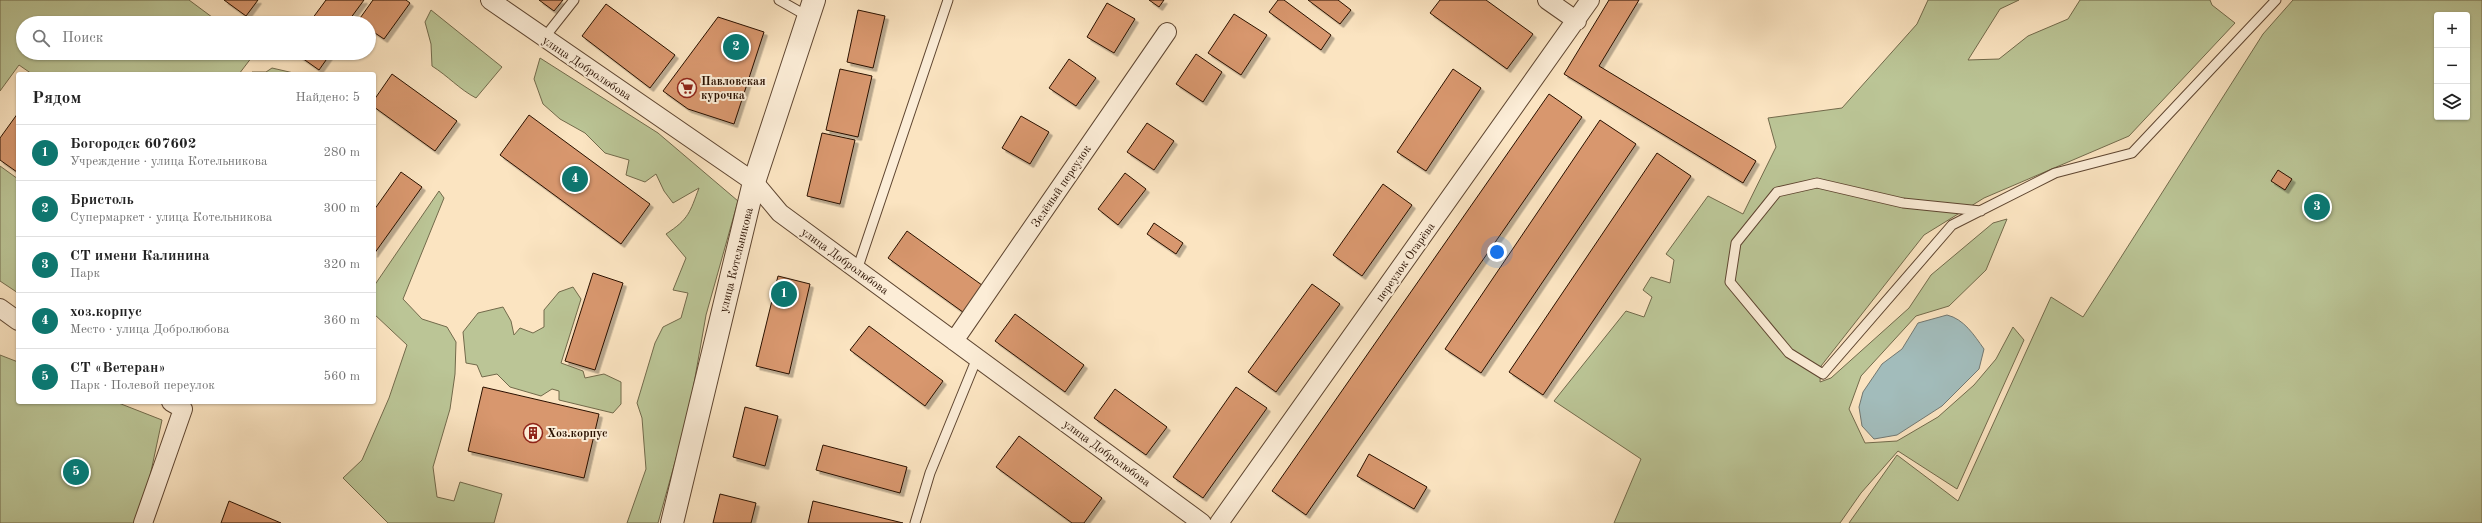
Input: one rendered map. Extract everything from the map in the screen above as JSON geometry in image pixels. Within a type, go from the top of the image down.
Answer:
[{"type":"street","name":"улица Добролюбова","points":[[490,0],[754,182],[780,213],[1202,523]]},
{"type":"street","points":[[1547,0],[1577,21]]},
{"type":"street","name":"переулок Огарёва","points":[[1219,523],[1577,21],[1590,0]]},
{"type":"street","name":"улица Котельникова","points":[[672,523],[754,182],[811,8]]},
{"type":"street","name":"Зелёный переулок","points":[[954,341],[1167,32]]},
{"type":"street","points":[[0,308],[16,320]]},
{"type":"street","points":[[143,523],[177,405]]},
{"type":"lane","points":[[544,38],[574,0]]},
{"type":"lane","points":[[779,0],[811,8]]},
{"type":"lane","points":[[857,270],[948,0]]},
{"type":"lane","points":[[1981,211],[1903,203],[1817,183],[1778,192],[1736,243],[1730,282],[1789,353],[1823,374],[1952,225],[1981,211],[2055,173],[2132,153],[2276,0]]},
{"type":"lane","points":[[915,523],[930,472],[977,358]]},
{"type":"green space","points":[[0,0],[189,0],[211,16],[16,16],[16,60],[250,60],[241,72],[29,72],[19,65],[0,91]]},
{"type":"green space","points":[[1928,0],[2019,0],[2000,9],[1968,60],[1999,59],[2028,36],[2068,19],[2080,0],[2210,0],[2212,5],[2235,23],[2129,136],[1984,198],[1924,235],[1821,366],[1820,382],[1831,378],[1909,308],[1931,275],[1993,223],[2007,219],[1986,270],[1949,306],[1916,316],[1861,376],[1849,409],[1865,443],[1897,441],[1938,417],[1974,385],[1996,359],[2013,327],[2024,340],[1957,489],[1898,451],[1861,493],[1840,523],[1614,523],[1641,459],[1554,401],[1626,311],[1644,317],[1652,297],[1643,290],[1651,277],[1670,283],[1674,260],[1666,254],[1708,196],[1743,214],[1776,147],[1768,118],[1842,108],[1917,24]]},
{"type":"green space","points":[[2293,0],[2482,0],[2482,523],[1849,523],[1897,455],[1958,501],[2051,297],[2083,317],[2263,34]]},
{"type":"green space","points":[[431,10],[502,67],[476,98],[464,91],[432,66],[431,44],[425,22]]},
{"type":"green space","points":[[540,58],[658,133],[738,201],[706,315],[689,412],[658,523],[627,523],[646,469],[642,418],[637,403],[655,343],[663,327],[681,318],[688,293],[673,290],[686,258],[666,234],[680,224],[688,214],[699,188],[673,203],[664,191],[656,174],[645,182],[626,175],[629,160],[605,153],[585,133],[560,119],[543,104],[534,79]]},
{"type":"green space","points":[[272,68],[289,72],[266,72]]},
{"type":"green space","points":[[0,166],[16,178],[16,292],[0,281]]},
{"type":"green space","points":[[439,191],[444,198],[403,299],[422,319],[447,327],[456,342],[455,374],[450,409],[433,467],[437,497],[454,501],[460,482],[502,494],[494,523],[388,523],[343,478],[362,460],[389,398],[407,345],[376,316],[376,283]]},
{"type":"green space","points":[[573,287],[581,299],[561,363],[583,371],[585,378],[604,374],[621,382],[621,404],[613,413],[559,400],[559,391],[552,389],[541,396],[510,387],[497,374],[482,377],[477,365],[466,363],[463,332],[478,313],[503,307],[511,321],[514,335],[520,328],[533,333],[544,327],[544,310],[559,292]]},
{"type":"green space","points":[[0,355],[16,361],[16,404],[121,404],[162,420],[140,523],[0,523]]},
{"type":"water","points":[[1947,315],[1964,324],[1984,349],[1979,369],[1942,406],[1897,435],[1874,439],[1862,426],[1859,407],[1863,392],[1882,364],[1902,349],[1918,323]]},
{"type":"building","points":[[224,0],[258,0],[246,16]]},
{"type":"building","points":[[326,0],[364,0],[352,16],[314,16]]},
{"type":"building","points":[[373,0],[406,0],[410,3],[384,39],[376,34],[376,16],[362,16]]},
{"type":"building","points":[[539,0],[563,0],[554,11]]},
{"type":"building","points":[[1149,0],[1164,0],[1159,7]]},
{"type":"building","points":[[1278,0],[1284,0],[1331,35],[1321,50],[1269,12]]},
{"type":"building","points":[[1308,0],[1338,0],[1351,10],[1340,24]]},
{"type":"building","points":[[1440,0],[1486,0],[1533,34],[1507,69],[1430,13]]},
{"type":"building","points":[[1609,0],[1639,0],[1599,66],[1756,161],[1743,183],[1564,74]]},
{"type":"building","points":[[1107,3],[1135,19],[1114,53],[1087,37]]},
{"type":"building","points":[[606,4],[675,55],[650,88],[582,36]]},
{"type":"building","points":[[858,10],[885,16],[873,68],[847,62]]},
{"type":"building","points":[[1234,14],[1267,35],[1241,75],[1208,53]]},
{"type":"building","points":[[718,17],[764,32],[734,124],[688,109],[663,91]]},
{"type":"building","points":[[1196,54],[1222,72],[1203,102],[1176,84]]},
{"type":"building","points":[[1069,59],[1096,78],[1076,106],[1049,88]]},
{"type":"building","points":[[305,60],[326,60],[319,70]]},
{"type":"building","points":[[840,69],[872,76],[858,137],[826,130]]},
{"type":"building","points":[[1453,69],[1481,88],[1426,171],[1397,152]]},
{"type":"building","points":[[392,74],[457,121],[435,151],[376,108],[376,97]]},
{"type":"building","points":[[1549,94],[1582,117],[1306,515],[1272,491]]},
{"type":"building","points":[[529,115],[650,204],[621,244],[500,155]]},
{"type":"building","points":[[16,116],[16,171],[0,160],[0,138]]},
{"type":"building","points":[[1021,116],[1049,132],[1030,164],[1002,148]]},
{"type":"building","points":[[1600,120],[1636,144],[1481,373],[1445,349]]},
{"type":"building","points":[[1147,123],[1174,141],[1154,170],[1127,152]]},
{"type":"building","points":[[822,133],[855,140],[840,204],[807,196]]},
{"type":"building","points":[[1657,153],[1691,176],[1543,395],[1509,372]]},
{"type":"building","points":[[2278,170],[2292,179],[2285,190],[2271,181]]},
{"type":"building","points":[[401,172],[422,187],[376,251],[376,207]]},
{"type":"building","points":[[1125,173],[1146,189],[1118,225],[1098,209]]},
{"type":"building","points":[[1383,184],[1412,205],[1362,276],[1333,255]]},
{"type":"building","points":[[1154,223],[1183,243],[1176,254],[1147,234]]},
{"type":"building","points":[[907,231],[986,288],[967,315],[888,258]]},
{"type":"building","points":[[593,273],[623,283],[595,370],[565,361]]},
{"type":"building","points":[[778,276],[810,284],[789,374],[756,366]]},
{"type":"building","points":[[1312,284],[1340,304],[1276,392],[1248,372]]},
{"type":"building","points":[[1015,314],[1084,365],[1065,392],[995,341]]},
{"type":"building","points":[[869,326],[943,381],[925,406],[850,350]]},
{"type":"building","name":"Хоз.корпус","points":[[483,387],[599,414],[584,478],[468,451]]},
{"type":"building","points":[[1236,387],[1267,408],[1203,498],[1173,477]]},
{"type":"building","points":[[1115,389],[1167,427],[1146,455],[1094,418]]},
{"type":"building","points":[[745,407],[778,416],[765,466],[733,457]]},
{"type":"building","points":[[1019,436],[1102,498],[1084,523],[1072,523],[996,467]]},
{"type":"building","points":[[823,445],[907,467],[900,493],[816,470]]},
{"type":"building","points":[[1369,454],[1427,487],[1414,509],[1357,476]]},
{"type":"building","points":[[720,494],[756,503],[751,523],[713,523]]},
{"type":"building","points":[[229,501],[281,523],[221,523]]},
{"type":"building","points":[[813,501],[903,523],[808,523]]},
{"type":"place","name":"Бристоль","points":[[736,47]]},
{"type":"place","name":"Павловская курочка","points":[[687,88]]},
{"type":"place","name":"хоз.корпус","points":[[575,179]]},
{"type":"place","name":"СТ имени Калинина","points":[[2317,207]]},
{"type":"place","name":"Богородск 607602","points":[[784,294]]},
{"type":"place","name":"Хоз.корпус","points":[[533,433]]},
{"type":"place","name":"СТ «Ветеран»","points":[[76,472]]}]
